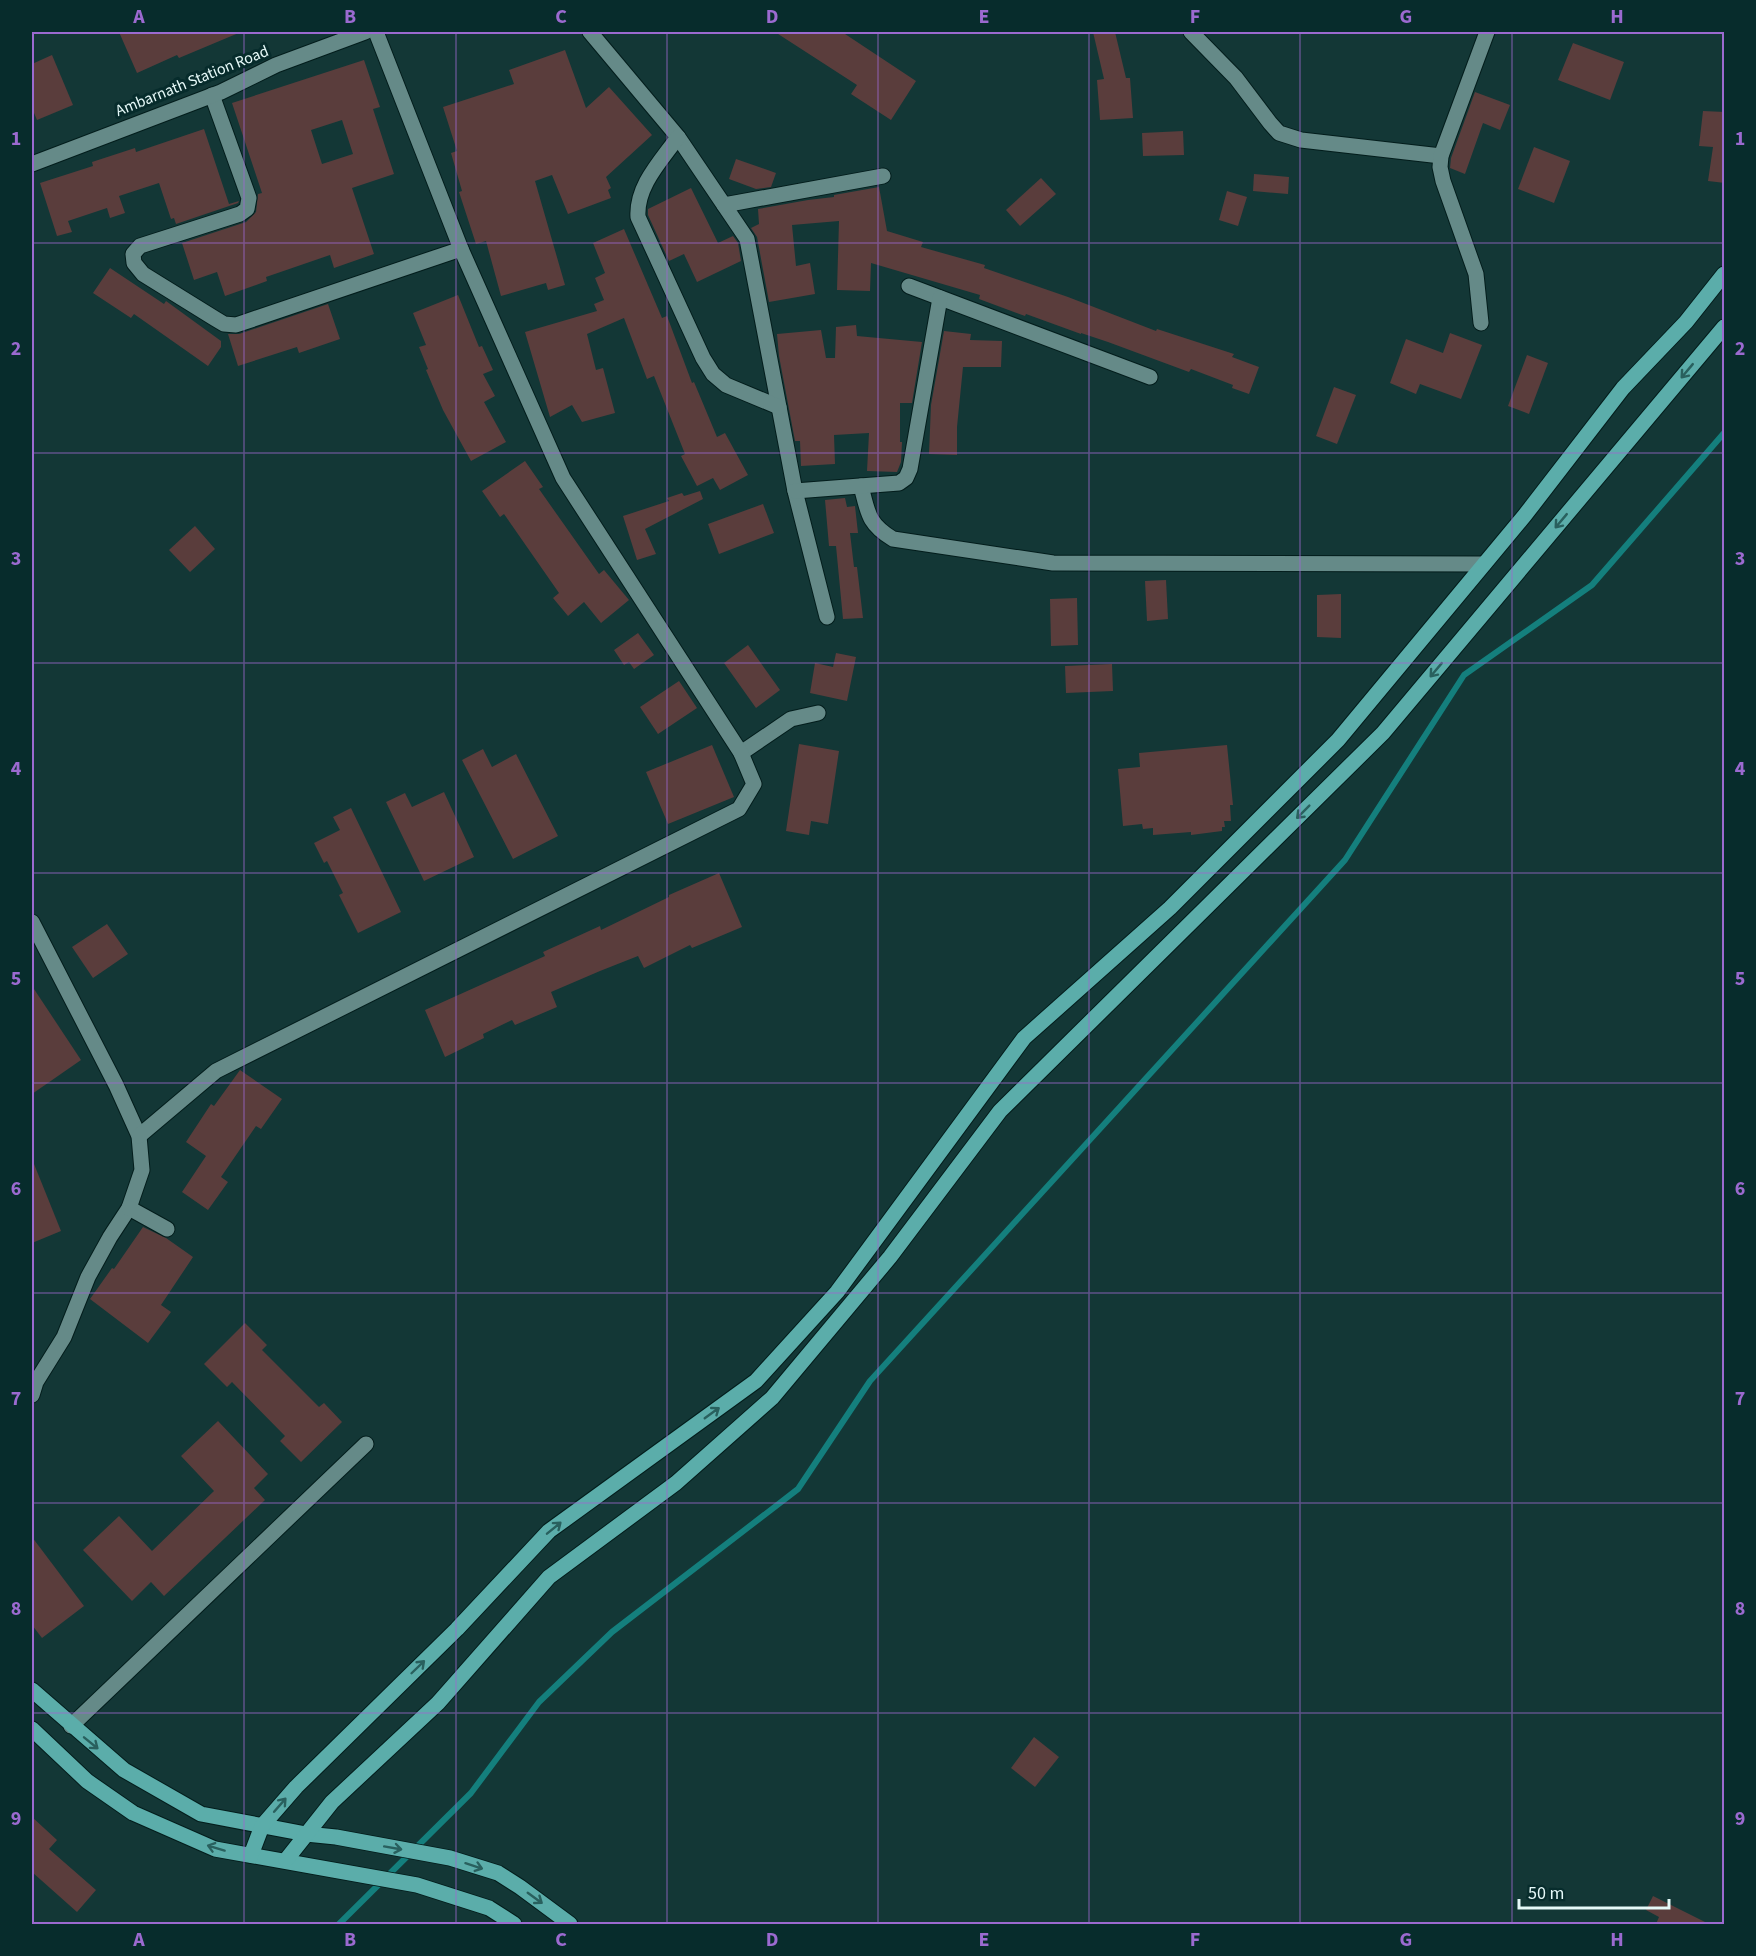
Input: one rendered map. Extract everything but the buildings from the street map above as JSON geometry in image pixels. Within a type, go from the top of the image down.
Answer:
[{"type":"main road","points":[[251,1855],[262,1826],[296,1787],[457,1629],[549,1531],[756,1381],[837,1292],[1024,1038],[1170,908],[1338,741],[1484,564],[1623,388],[1686,322],[1725,274]]},
{"type":"main road","points":[[286,1860],[332,1802],[438,1703],[549,1577],[676,1483],[772,1398],[890,1257],[1000,1111],[1383,733],[1725,327]]},
{"type":"main road","points":[[32,1690],[124,1770],[201,1814],[450,1858],[498,1874],[520,1887],[570,1924]]},
{"type":"main road","points":[[32,1730],[87,1781],[133,1813],[215,1849],[417,1885],[489,1908],[514,1924]]},
{"type":"street","name":"Ambarnath Station Road","points":[[32,164],[212,95],[276,66],[365,32]]},
{"type":"street","points":[[139,1136],[216,1071],[739,809],[754,784],[741,753],[563,478],[461,249],[376,32]]},
{"type":"street","points":[[590,32],[678,136],[747,239],[795,491],[827,617]]},
{"type":"street","points":[[1191,32],[1236,78],[1279,133],[1301,140],[1441,156]]},
{"type":"street","points":[[1481,323],[1476,274],[1440,167],[1441,156],[1487,32]]},
{"type":"street","points":[[212,95],[249,198],[247,209],[240,214],[140,246],[133,254],[134,263],[143,274],[214,318],[224,324],[236,325],[461,249]]},
{"type":"street","points":[[678,136],[642,189],[637,206],[638,217],[703,358],[713,374],[726,385],[779,406]]},
{"type":"street","points":[[724,205],[883,176]]},
{"type":"street","points":[[909,286],[1150,377]]},
{"type":"street","points":[[795,491],[899,483],[906,478],[910,469],[940,298]]},
{"type":"street","points":[[861,486],[868,511],[878,530],[893,539],[1053,564],[1484,564]]},
{"type":"street","points":[[741,753],[791,719],[818,713]]},
{"type":"street","points":[[32,922],[116,1085],[139,1136],[142,1170],[129,1208],[88,1277],[64,1337],[36,1382],[32,1395]]},
{"type":"street","points":[[129,1208],[167,1229]]},
{"type":"street","points":[[71,1726],[366,1444]]},
{"type":"waterway","points":[[339,1924],[471,1793],[539,1702],[612,1632],[798,1489],[870,1381],[1345,860],[1464,675],[1592,585],[1724,433]]}]
